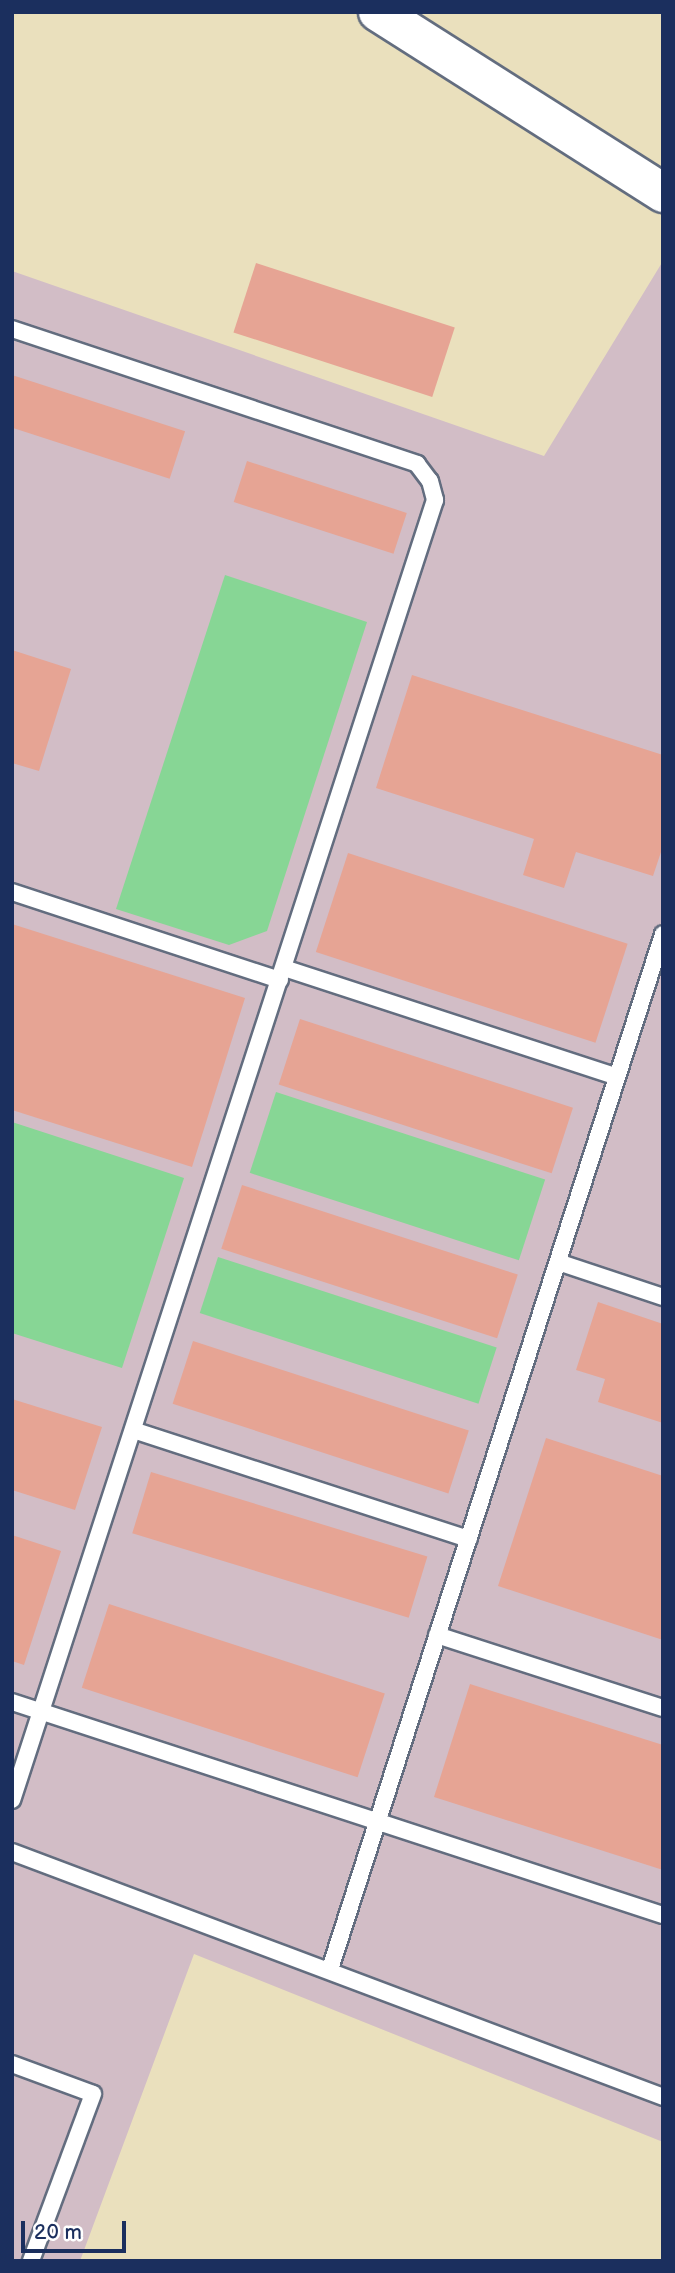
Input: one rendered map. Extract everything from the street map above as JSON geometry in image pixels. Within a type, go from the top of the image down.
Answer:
[{"type":"street","points":[[378,12],[663,193]]},
{"type":"lane","points":[[12,329],[418,464],[430,481],[435,500],[12,1800]]},
{"type":"lane","points":[[12,892],[617,1077]]},
{"type":"lane","points":[[330,1969],[663,934]]},
{"type":"lane","points":[[558,1262],[663,1297]]},
{"type":"lane","points":[[133,1430],[469,1539]]},
{"type":"lane","points":[[438,1635],[663,1708]]},
{"type":"lane","points":[[12,1702],[663,1915]]},
{"type":"lane","points":[[12,1852],[330,1969],[663,2097]]},
{"type":"lane","points":[[12,2064],[93,2094],[31,2261]]},
{"type":"shaded area","points":[[663,261],[663,2142],[194,1954],[80,2261],[12,2261],[12,271],[544,456]]},
{"type":"green space","points":[[225,575],[367,622],[267,931],[229,945],[116,909]]},
{"type":"green space","points":[[276,1092],[545,1179],[519,1260],[250,1173]]},
{"type":"green space","points":[[12,1122],[184,1178],[122,1368],[12,1333]]},
{"type":"green space","points":[[218,1257],[497,1348],[478,1404],[200,1313]]},
{"type":"building","points":[[256,263],[455,328],[432,397],[233,332]]},
{"type":"building","points":[[12,375],[185,431],[170,479],[12,428]]},
{"type":"building","points":[[247,461],[407,513],[393,554],[234,502]]},
{"type":"building","points":[[12,650],[71,669],[39,771],[12,763]]},
{"type":"building","points":[[412,675],[663,755],[663,846],[653,876],[576,852],[564,888],[523,875],[534,839],[376,788]]},
{"type":"building","points":[[348,853],[628,944],[595,1043],[316,952]]},
{"type":"building","points":[[12,924],[245,998],[192,1167],[12,1110]]},
{"type":"building","points":[[300,1019],[573,1108],[552,1173],[279,1085]]},
{"type":"building","points":[[242,1185],[518,1275],[497,1338],[221,1249]]},
{"type":"building","points":[[598,1302],[663,1324],[663,1423],[598,1402],[605,1379],[576,1370]]},
{"type":"building","points":[[193,1341],[469,1431],[448,1493],[173,1404]]},
{"type":"building","points":[[12,1399],[102,1427],[75,1510],[12,1490]]},
{"type":"building","points":[[546,1438],[663,1476],[663,1640],[498,1586]]},
{"type":"building","points":[[151,1472],[427,1556],[409,1618],[132,1533]]},
{"type":"building","points":[[12,1535],[61,1551],[24,1665],[12,1661]]},
{"type":"building","points":[[109,1604],[385,1694],[358,1777],[82,1688]]},
{"type":"building","points":[[470,1684],[663,1745],[663,1870],[434,1797]]}]
